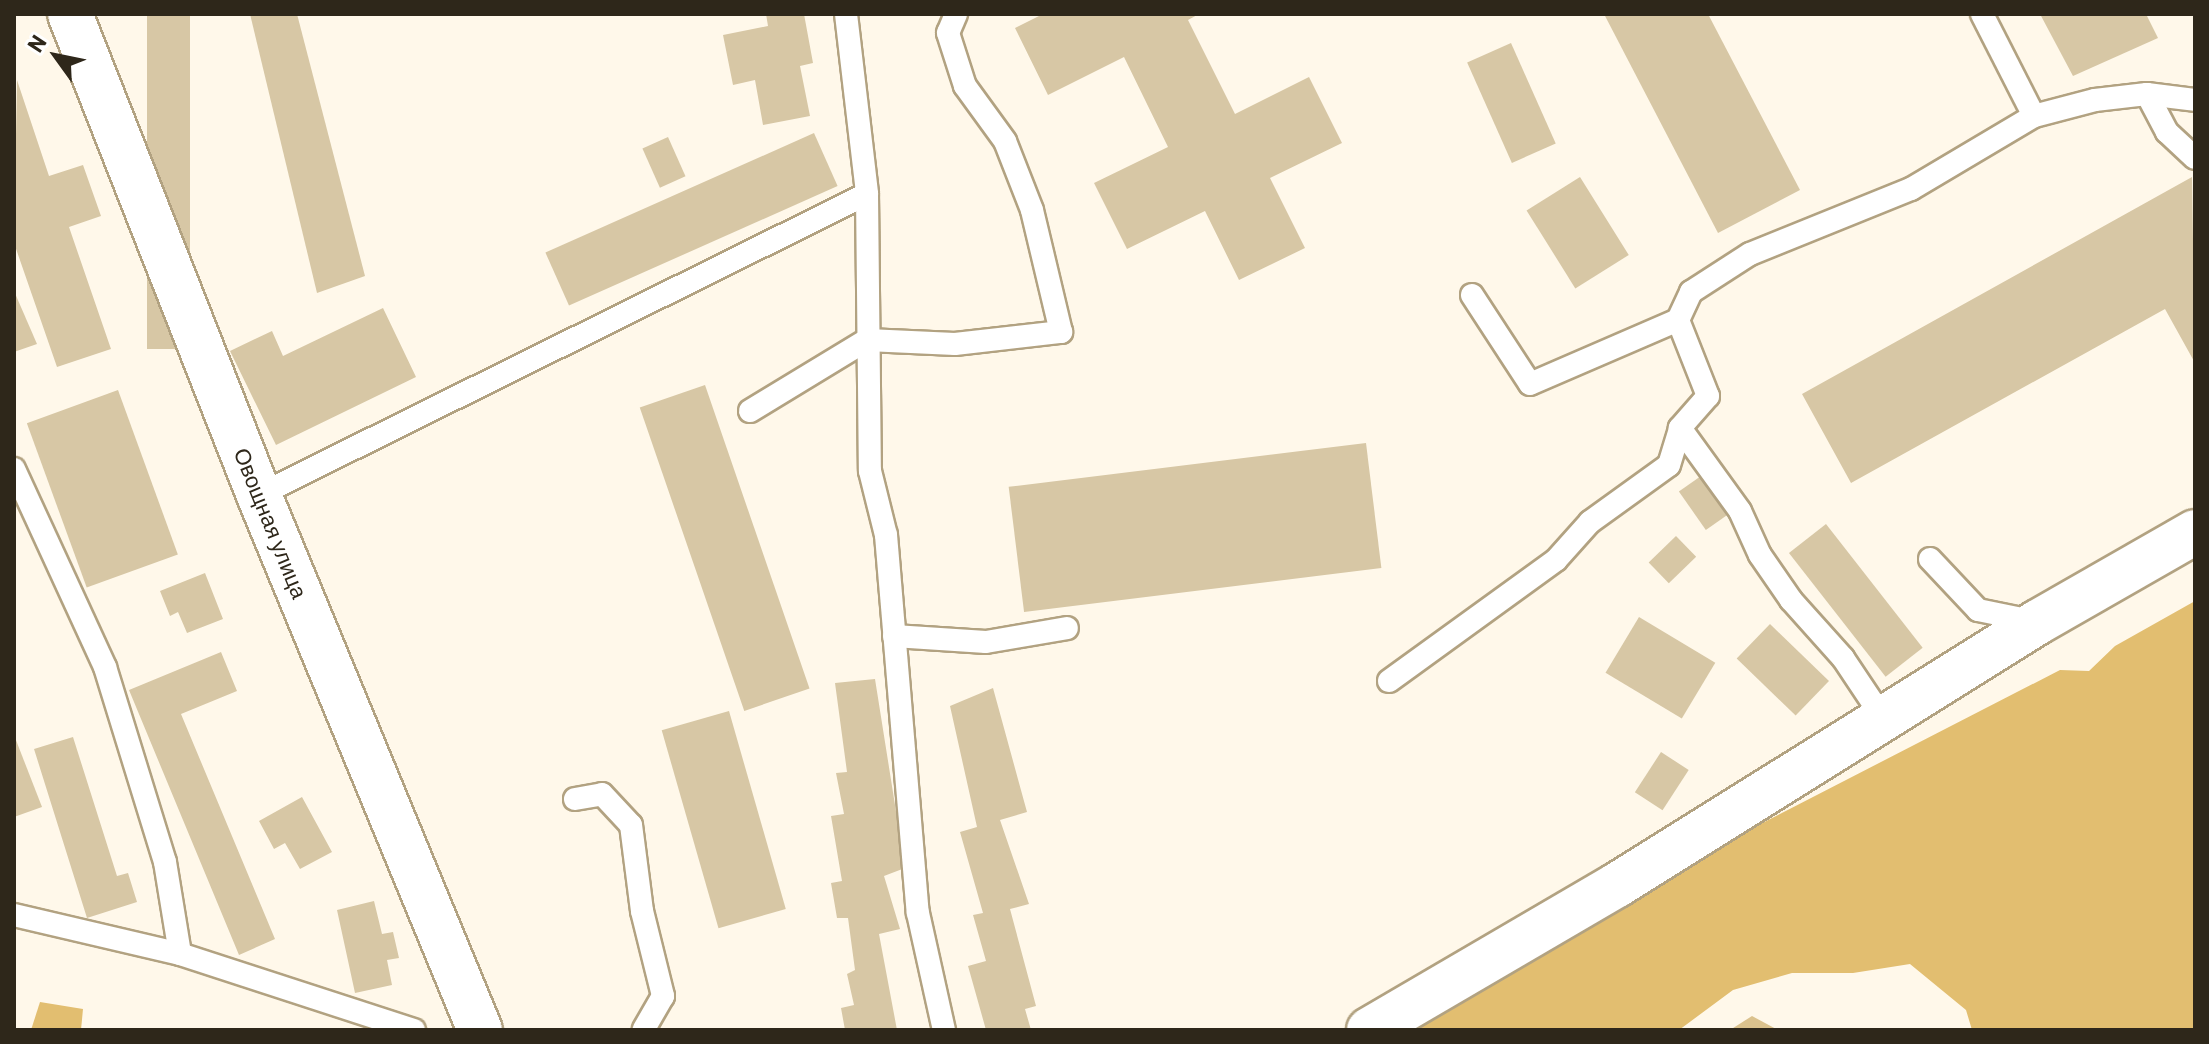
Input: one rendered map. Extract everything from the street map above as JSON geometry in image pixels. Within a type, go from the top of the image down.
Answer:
[{"type":"street","name":"Овощная улица","points":[[70,14],[259,495],[480,1030]]},
{"type":"street","points":[[1369,1030],[1617,885],[2038,622],[2195,532]]},
{"type":"lane","points":[[846,14],[867,194],[870,471],[886,535],[918,913],[944,1030]]},
{"type":"lane","points":[[750,411],[867,340],[955,344],[1061,332],[1032,210],[1005,141],[965,86],[948,33],[956,14]]},
{"type":"lane","points":[[1982,14],[2034,116]]},
{"type":"lane","points":[[2147,94],[2167,132],[2195,158]]},
{"type":"lane","points":[[1472,295],[1530,384],[1678,320],[1691,292],[1750,254],[1911,189],[2034,116],[2095,100],[2147,94],[2195,100]]},
{"type":"lane","points":[[259,495],[867,194]]},
{"type":"lane","points":[[1389,681],[1556,560],[1590,522],[1669,465],[1680,428],[1708,396],[1678,320]]},
{"type":"lane","points":[[1680,428],[1740,511],[1760,555],[1791,600],[1843,658],[1883,718]]},
{"type":"lane","points":[[14,469],[105,667],[165,862],[180,954]]},
{"type":"lane","points":[[1930,559],[1978,610],[2038,622]]},
{"type":"lane","points":[[894,636],[986,642],[1067,628]]},
{"type":"lane","points":[[575,799],[602,794],[631,825],[642,911],[663,996],[643,1030]]},
{"type":"lane","points":[[14,915],[180,954],[414,1030]]},
{"type":"shaded area","points":[[2195,601],[2195,1030],[1972,1030],[1966,1010],[1910,964],[1853,973],[1792,973],[1733,990],[1679,1030],[1410,1030],[1631,904],[1737,836],[2060,670],[2089,671],[2115,646]]},
{"type":"shaded area","points":[[40,1002],[83,1009],[81,1030],[31,1030]]},
{"type":"shaded area","points":[[1752,1016],[1778,1030],[1730,1030]]},
{"type":"building","points":[[147,14],[190,14],[190,349],[147,349]]},
{"type":"building","points":[[250,14],[297,14],[365,276],[317,293]]},
{"type":"building","points":[[766,14],[804,14],[813,63],[800,66],[810,116],[763,125],[755,80],[733,85],[723,35],[768,26]]},
{"type":"building","points":[[1043,14],[1199,14],[1188,20],[1235,114],[1309,77],[1342,143],[1270,178],[1305,248],[1239,280],[1205,211],[1127,249],[1094,183],[1168,147],[1124,57],[1048,95],[1015,28]]},
{"type":"building","points":[[1604,14],[1708,14],[1800,190],[1718,233]]},
{"type":"building","points":[[2040,14],[2146,14],[2158,38],[2073,76]]},
{"type":"building","points":[[1511,43],[1556,143],[1512,163],[1467,63]]},
{"type":"building","points":[[17,80],[49,176],[83,165],[101,216],[69,227],[111,349],[57,367],[14,243]]},
{"type":"building","points":[[814,133],[838,186],[569,306],[545,253]]},
{"type":"building","points":[[668,137],[685,176],[660,188],[642,148]]},
{"type":"building","points":[[1580,177],[1629,255],[1575,288],[1527,210]]},
{"type":"building","points":[[2192,177],[2195,363],[2165,309],[1851,483],[1802,394]]},
{"type":"building","points":[[14,291],[37,344],[14,352]]},
{"type":"building","points":[[383,308],[416,377],[276,445],[230,351],[272,331],[283,356]]},
{"type":"building","points":[[705,385],[810,689],[744,711],[640,407]]},
{"type":"building","points":[[118,390],[178,554],[87,588],[27,423]]},
{"type":"building","points":[[1366,443],[1381,568],[1024,612],[1009,487]]},
{"type":"building","points":[[1701,476],[1728,515],[1706,530],[1679,491]]},
{"type":"building","points":[[1826,524],[1923,648],[1886,677],[1789,553]]},
{"type":"building","points":[[1676,536],[1696,557],[1669,583],[1649,562]]},
{"type":"building","points":[[205,573],[223,619],[187,633],[178,612],[170,616],[160,591]]},
{"type":"building","points":[[1639,617],[1715,663],[1682,719],[1606,673]]},
{"type":"building","points":[[1770,624],[1829,681],[1796,715],[1737,659]]},
{"type":"building","points":[[221,652],[237,691],[181,714],[275,939],[239,955],[129,690]]},
{"type":"building","points":[[875,679],[905,868],[884,876],[900,929],[879,934],[897,1030],[845,1030],[841,1008],[854,1005],[847,974],[855,970],[848,918],[837,918],[831,883],[842,881],[831,816],[844,814],[836,773],[847,772],[835,683]]},
{"type":"building","points":[[993,688],[1027,812],[1000,820],[1029,904],[1010,909],[1036,1006],[1025,1009],[1031,1030],[986,1030],[968,966],[986,961],[973,915],[983,913],[960,832],[977,827],[950,706]]},
{"type":"building","points":[[729,711],[786,909],[718,928],[662,730]]},
{"type":"building","points":[[14,735],[42,807],[14,817]]},
{"type":"building","points":[[73,737],[117,876],[128,873],[137,902],[87,918],[34,749]]},
{"type":"building","points":[[1661,752],[1689,770],[1663,810],[1635,792]]},
{"type":"building","points":[[302,797],[332,852],[300,869],[285,843],[274,849],[259,821]]},
{"type":"building","points":[[374,901],[382,934],[393,932],[399,958],[387,960],[392,985],[355,993],[337,910]]}]
